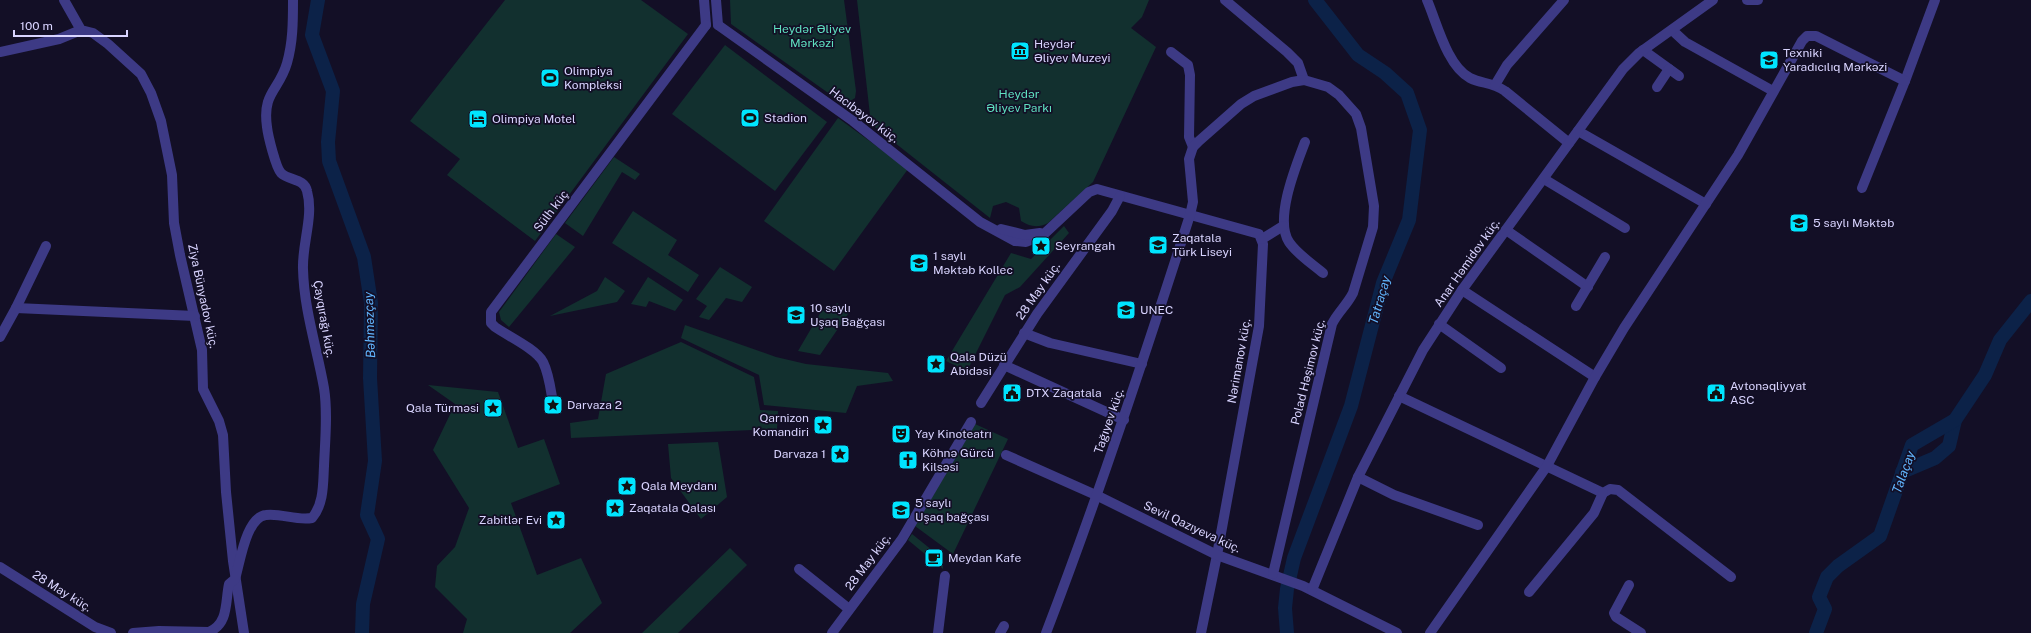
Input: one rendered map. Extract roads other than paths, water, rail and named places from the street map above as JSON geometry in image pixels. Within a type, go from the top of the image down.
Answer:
[{"type":"street","points":[[0,52],[59,39],[81,30],[64,0]]},
{"type":"street","name":"Çayqırağı küç.","points":[[235,579],[250,528],[256,519],[265,515],[304,520],[312,518],[318,511],[323,487],[326,422],[324,390],[306,302],[303,268],[309,209],[307,189],[301,182],[286,178],[279,172],[265,112],[268,97],[287,64],[294,24],[293,0]]},
{"type":"street","points":[[704,0],[706,25],[718,25],[716,0]]},
{"type":"street","points":[[1190,215],[1192,202],[1189,159],[1193,147],[1248,99],[1292,82],[1304,80],[1298,63],[1225,0]]},
{"type":"street","points":[[1427,0],[1457,68],[1471,78],[1496,85],[1569,143]]},
{"type":"street","points":[[1496,85],[1507,65],[1564,0]]},
{"type":"street","name":"Anar Həmidov küç.","points":[[1307,588],[1358,477],[1399,396],[1439,324],[1462,290],[1623,70],[1643,50],[1713,0]]},
{"type":"street","points":[[1747,0],[1758,0]]},
{"type":"street","points":[[1862,188],[1905,81],[1935,0]]},
{"type":"street","name":"Sülh küç","points":[[554,408],[547,372],[543,362],[538,355],[495,327],[491,323],[491,312],[706,25]]},
{"type":"street","name":"Hacıbəyov küç.","points":[[718,25],[853,121],[980,222],[1015,241],[1026,242],[1038,238],[1049,230],[1090,192],[1097,189],[1120,196]]},
{"type":"street","name":"Ziya Bünyadov küç.","points":[[81,30],[93,33],[133,65],[141,74],[151,93],[161,122],[172,175],[174,223],[186,286],[195,316],[202,350],[203,389],[219,421],[223,435],[226,492],[235,579],[244,633]]},
{"type":"street","points":[[1672,30],[1685,42],[1773,91]]},
{"type":"street","points":[[1430,633],[1548,466],[1595,377],[1624,328],[1738,155],[1802,41],[1807,36],[1816,36],[1905,81]]},
{"type":"street","points":[[1643,50],[1679,76]]},
{"type":"street","points":[[1171,52],[1188,65],[1190,75],[1189,137],[1193,147]]},
{"type":"street","points":[[1657,87],[1669,69]]},
{"type":"street","name":"Polad Həşimov küç.","points":[[1275,575],[1332,324],[1336,315],[1349,302],[1353,294],[1375,217],[1361,128],[1356,114],[1340,95],[1328,87],[1304,80]]},
{"type":"street","points":[[1578,131],[1706,204]]},
{"type":"street","points":[[1305,142],[1290,186],[1283,226],[1289,242],[1299,253],[1323,273]]},
{"type":"street","points":[[1544,179],[1625,228]]},
{"type":"street","points":[[1120,196],[1254,231],[1262,239],[1283,226]]},
{"type":"street","name":"28 May küç.","points":[[981,403],[1024,333],[1112,212],[1120,196]]},
{"type":"street","name":"Tağıyev küç.","points":[[1046,633],[1098,496],[1190,215]]},
{"type":"street","points":[[1506,230],[1588,287]]},
{"type":"street","name":"Nərimanov küç.","points":[[1201,633],[1217,555],[1259,326],[1261,311],[1262,239]]},
{"type":"street","points":[[0,337],[46,246]]},
{"type":"street","points":[[1576,306],[1606,257]]},
{"type":"street","points":[[1462,290],[1595,377]]},
{"type":"street","points":[[16,308],[195,316]]},
{"type":"street","points":[[1439,324],[1501,368]]},
{"type":"street","points":[[1024,333],[1050,343],[1142,364]]},
{"type":"street","points":[[1004,365],[1124,420]]},
{"type":"street","points":[[1399,396],[1603,493]]},
{"type":"street","name":"28 May küç.","points":[[832,633],[909,528],[970,422]]},
{"type":"street","name":"Sevil Qazıyeva küç.","points":[[1006,455],[1098,496],[1217,555],[1307,588]]},
{"type":"street","points":[[1358,477],[1394,495],[1478,526]]},
{"type":"street","points":[[1529,592],[1594,513],[1603,493],[1610,489],[1618,490],[1731,577]]},
{"type":"street","name":"28 May küç.","points":[[0,568],[95,627],[111,633]]},
{"type":"street","points":[[799,569],[849,609]]},
{"type":"street","points":[[938,633],[945,576]]},
{"type":"street","points":[[133,633],[159,631],[209,633],[217,628],[222,622],[228,601],[229,584],[235,579]]},
{"type":"street","points":[[1629,585],[1614,613],[1616,617],[1641,633]]},
{"type":"street","points":[[1307,588],[1397,633]]},
{"type":"waterway","name":"Bəhməzçay","points":[[318,0],[312,35],[333,91],[328,142],[329,161],[364,257],[371,303],[370,378],[375,461],[367,515],[378,539],[363,604],[362,633]]},
{"type":"waterway","name":"Tatraçay","points":[[1287,633],[1285,608],[1287,589],[1294,558],[1351,406],[1383,283],[1409,220],[1420,130],[1407,93],[1385,73],[1358,55],[1315,0]]},
{"type":"waterway","name":"Talaçay","points":[[1816,633],[1825,609],[1819,597],[1827,577],[1838,566],[1880,536],[1912,445],[1955,420],[1985,375],[2000,340],[2031,301]]},
{"type":"waterway","points":[[1902,472],[1935,458],[1949,446],[1955,420]]},
{"type":"place","name":"Heydər Əliyev Muzeyi","points":[[1020,51]]},
{"type":"place","name":"Texniki Yaradıcılıq Mərkəzi","points":[[1769,60]]},
{"type":"place","name":"Olimpiya Kompleksi","points":[[550,78]]},
{"type":"place","name":"Stadion","points":[[750,118]]},
{"type":"place","name":"Olimpiya Motel","points":[[478,119]]},
{"type":"place","name":"5 saylı Məktəb","points":[[1799,223]]},
{"type":"place","name":"Zaqatala Türk Liseyi","points":[[1158,245]]},
{"type":"place","name":"Seyrangah","points":[[1041,246]]},
{"type":"place","name":"1 saylı Məktəb Kollec","points":[[919,263]]},
{"type":"place","name":"UNEC","points":[[1126,310]]},
{"type":"place","name":"10 saylı Uşaq Bağçası","points":[[796,315]]},
{"type":"place","name":"Qala Düzü Abidəsi","points":[[936,364]]},
{"type":"place","name":"DTX Zaqatala","points":[[1012,393]]},
{"type":"place","name":"Avtonəqliyyat ASC","points":[[1716,393]]},
{"type":"place","name":"Darvaza 2","points":[[553,405]]},
{"type":"place","name":"Qala Türməsi","points":[[493,408]]},
{"type":"place","name":"Qarnizon Komandiri","points":[[823,425]]},
{"type":"place","name":"Yay Kinoteatrı","points":[[901,434]]},
{"type":"place","name":"Darvaza 1","points":[[840,454]]},
{"type":"place","name":"Köhnə Gürcü Kilsəsi","points":[[908,460]]},
{"type":"place","name":"Qala Meydanı","points":[[627,486]]},
{"type":"place","name":"Zaqatala Qalası","points":[[615,508]]},
{"type":"place","name":"5 saylı Uşaq bağçası","points":[[901,510]]},
{"type":"place","name":"Zabitlər Evi","points":[[556,520]]},
{"type":"place","name":"Meydan Kafe","points":[[934,558]]},
{"type":"park label","name":"Heydər Əliyev Mərkəzi","points":[[812,36]]},
{"type":"park label","name":"Heydər Əliyev Parkı","points":[[1019,101]]}]
